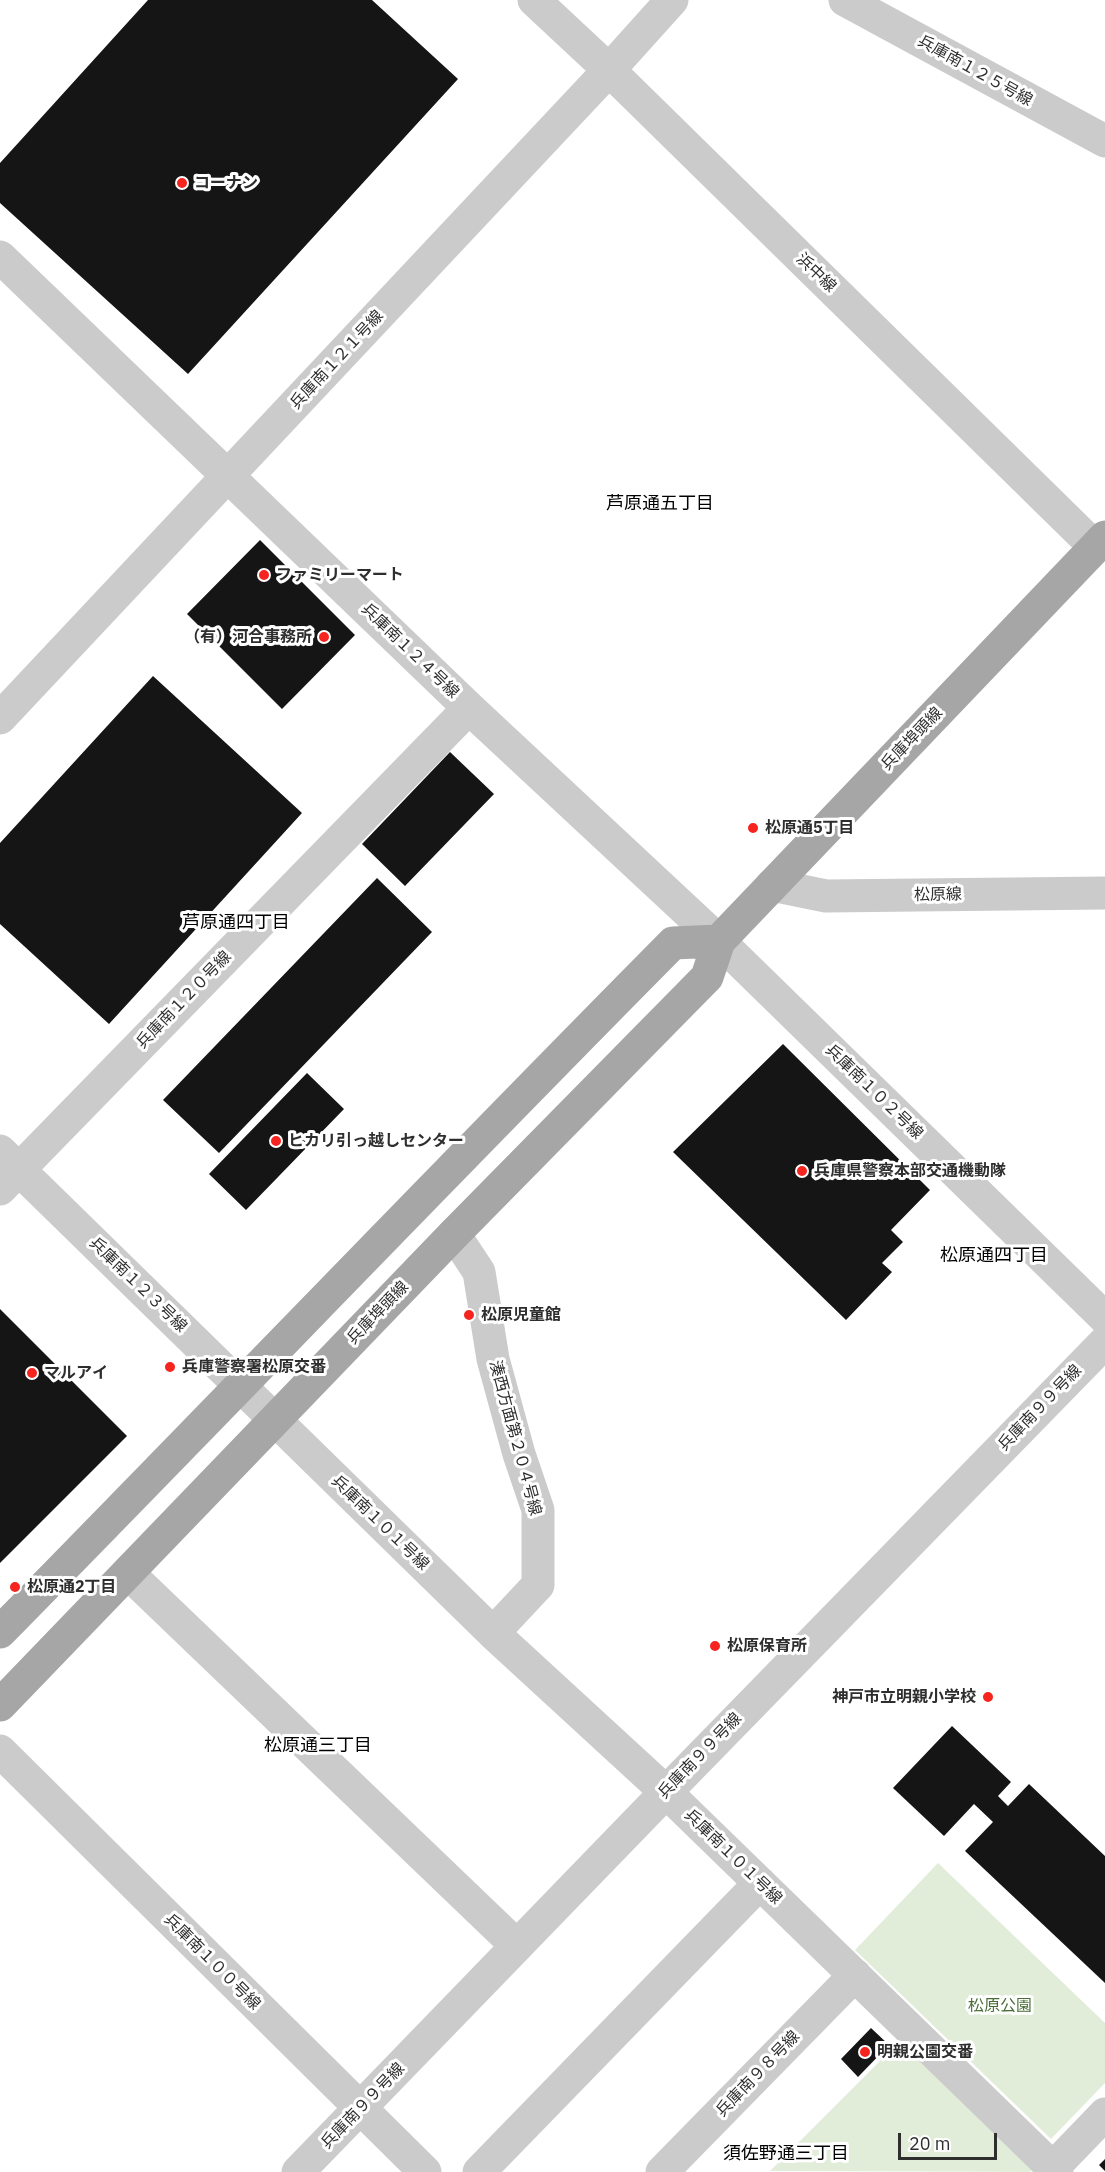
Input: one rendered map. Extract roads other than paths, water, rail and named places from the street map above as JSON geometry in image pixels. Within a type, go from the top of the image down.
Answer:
[{"type":"main road","name":"兵庫埠頭線","points":[[0,1706],[454,1234],[707,977],[719,941],[1100,542]]},
{"type":"main road","points":[[0,1632],[241,1387],[480,1138],[673,943],[719,941]]},
{"type":"main road","points":[[480,1138],[516,1171]]},
{"type":"street","name":"浜中線","points":[[534,0],[1100,542]]},
{"type":"street","name":"兵庫南１２１号線","points":[[0,718],[609,70],[672,0]]},
{"type":"street","name":"兵庫南１２５号線","points":[[845,0],[1105,141]]},
{"type":"street","name":"兵庫南１２４号線","points":[[0,257],[469,708],[719,941]]},
{"type":"street","name":"兵庫南１２０号線","points":[[6,1170],[469,708]]},
{"type":"street","name":"松原線","points":[[772,885],[826,896],[1105,893]]},
{"type":"street","name":"兵庫南１０２号線","points":[[719,941],[1105,1318]]},
{"type":"street","name":"兵庫南１２３号線","points":[[6,1170],[275,1420]]},
{"type":"street","name":"湊西方面第２０４号線","points":[[454,1234],[479,1272],[493,1359],[519,1454],[538,1510],[538,1585],[493,1633]]},
{"type":"street","name":"兵庫南９９号線","points":[[298,2172],[1105,1342]]},
{"type":"street","name":"兵庫南１０１号線","points":[[275,1420],[493,1633],[666,1792],[1053,2171]]},
{"type":"street","points":[[128,1573],[517,1946]]},
{"type":"street","name":"兵庫南１００号線","points":[[0,1751],[424,2172]]},
{"type":"street","points":[[479,2172],[760,1883]]},
{"type":"street","name":"兵庫南９８号線","points":[[662,2172],[855,1976]]},
{"type":"street","points":[[1053,2171],[1105,2114]]},
{"type":"place","name":"コーナン","points":[[182,183]]},
{"type":"place","name":"ファミリーマート","points":[[264,575]]},
{"type":"place","name":"（有）河合事務所","points":[[324,637]]},
{"type":"place","name":"松原通5丁目","points":[[753,828]]},
{"type":"place","name":"ヒカリ引っ越しセンター","points":[[276,1141]]},
{"type":"place","name":"兵庫県警察本部交通機動隊","points":[[802,1171]]},
{"type":"place","name":"松原児童館","points":[[469,1315]]},
{"type":"place","name":"兵庫警察署松原交番","points":[[170,1367]]},
{"type":"place","name":"マルアイ","points":[[32,1373]]},
{"type":"place","name":"松原通2丁目","points":[[15,1587]]},
{"type":"place","name":"松原保育所","points":[[715,1646]]},
{"type":"place","name":"神戸市立明親小学校","points":[[988,1697]]},
{"type":"place","name":"明親公園交番","points":[[865,2052]]},
{"type":"district","name":"芦原通五丁目","points":[[660,504]]},
{"type":"district","name":"芦原通四丁目","points":[[236,923]]},
{"type":"district","name":"松原通四丁目","points":[[994,1256]]},
{"type":"district","name":"松原通三丁目","points":[[318,1746]]},
{"type":"district","name":"須佐野通三丁目","points":[[786,2154]]},
{"type":"park label","name":"松原公園","points":[[1000,2006]]}]
